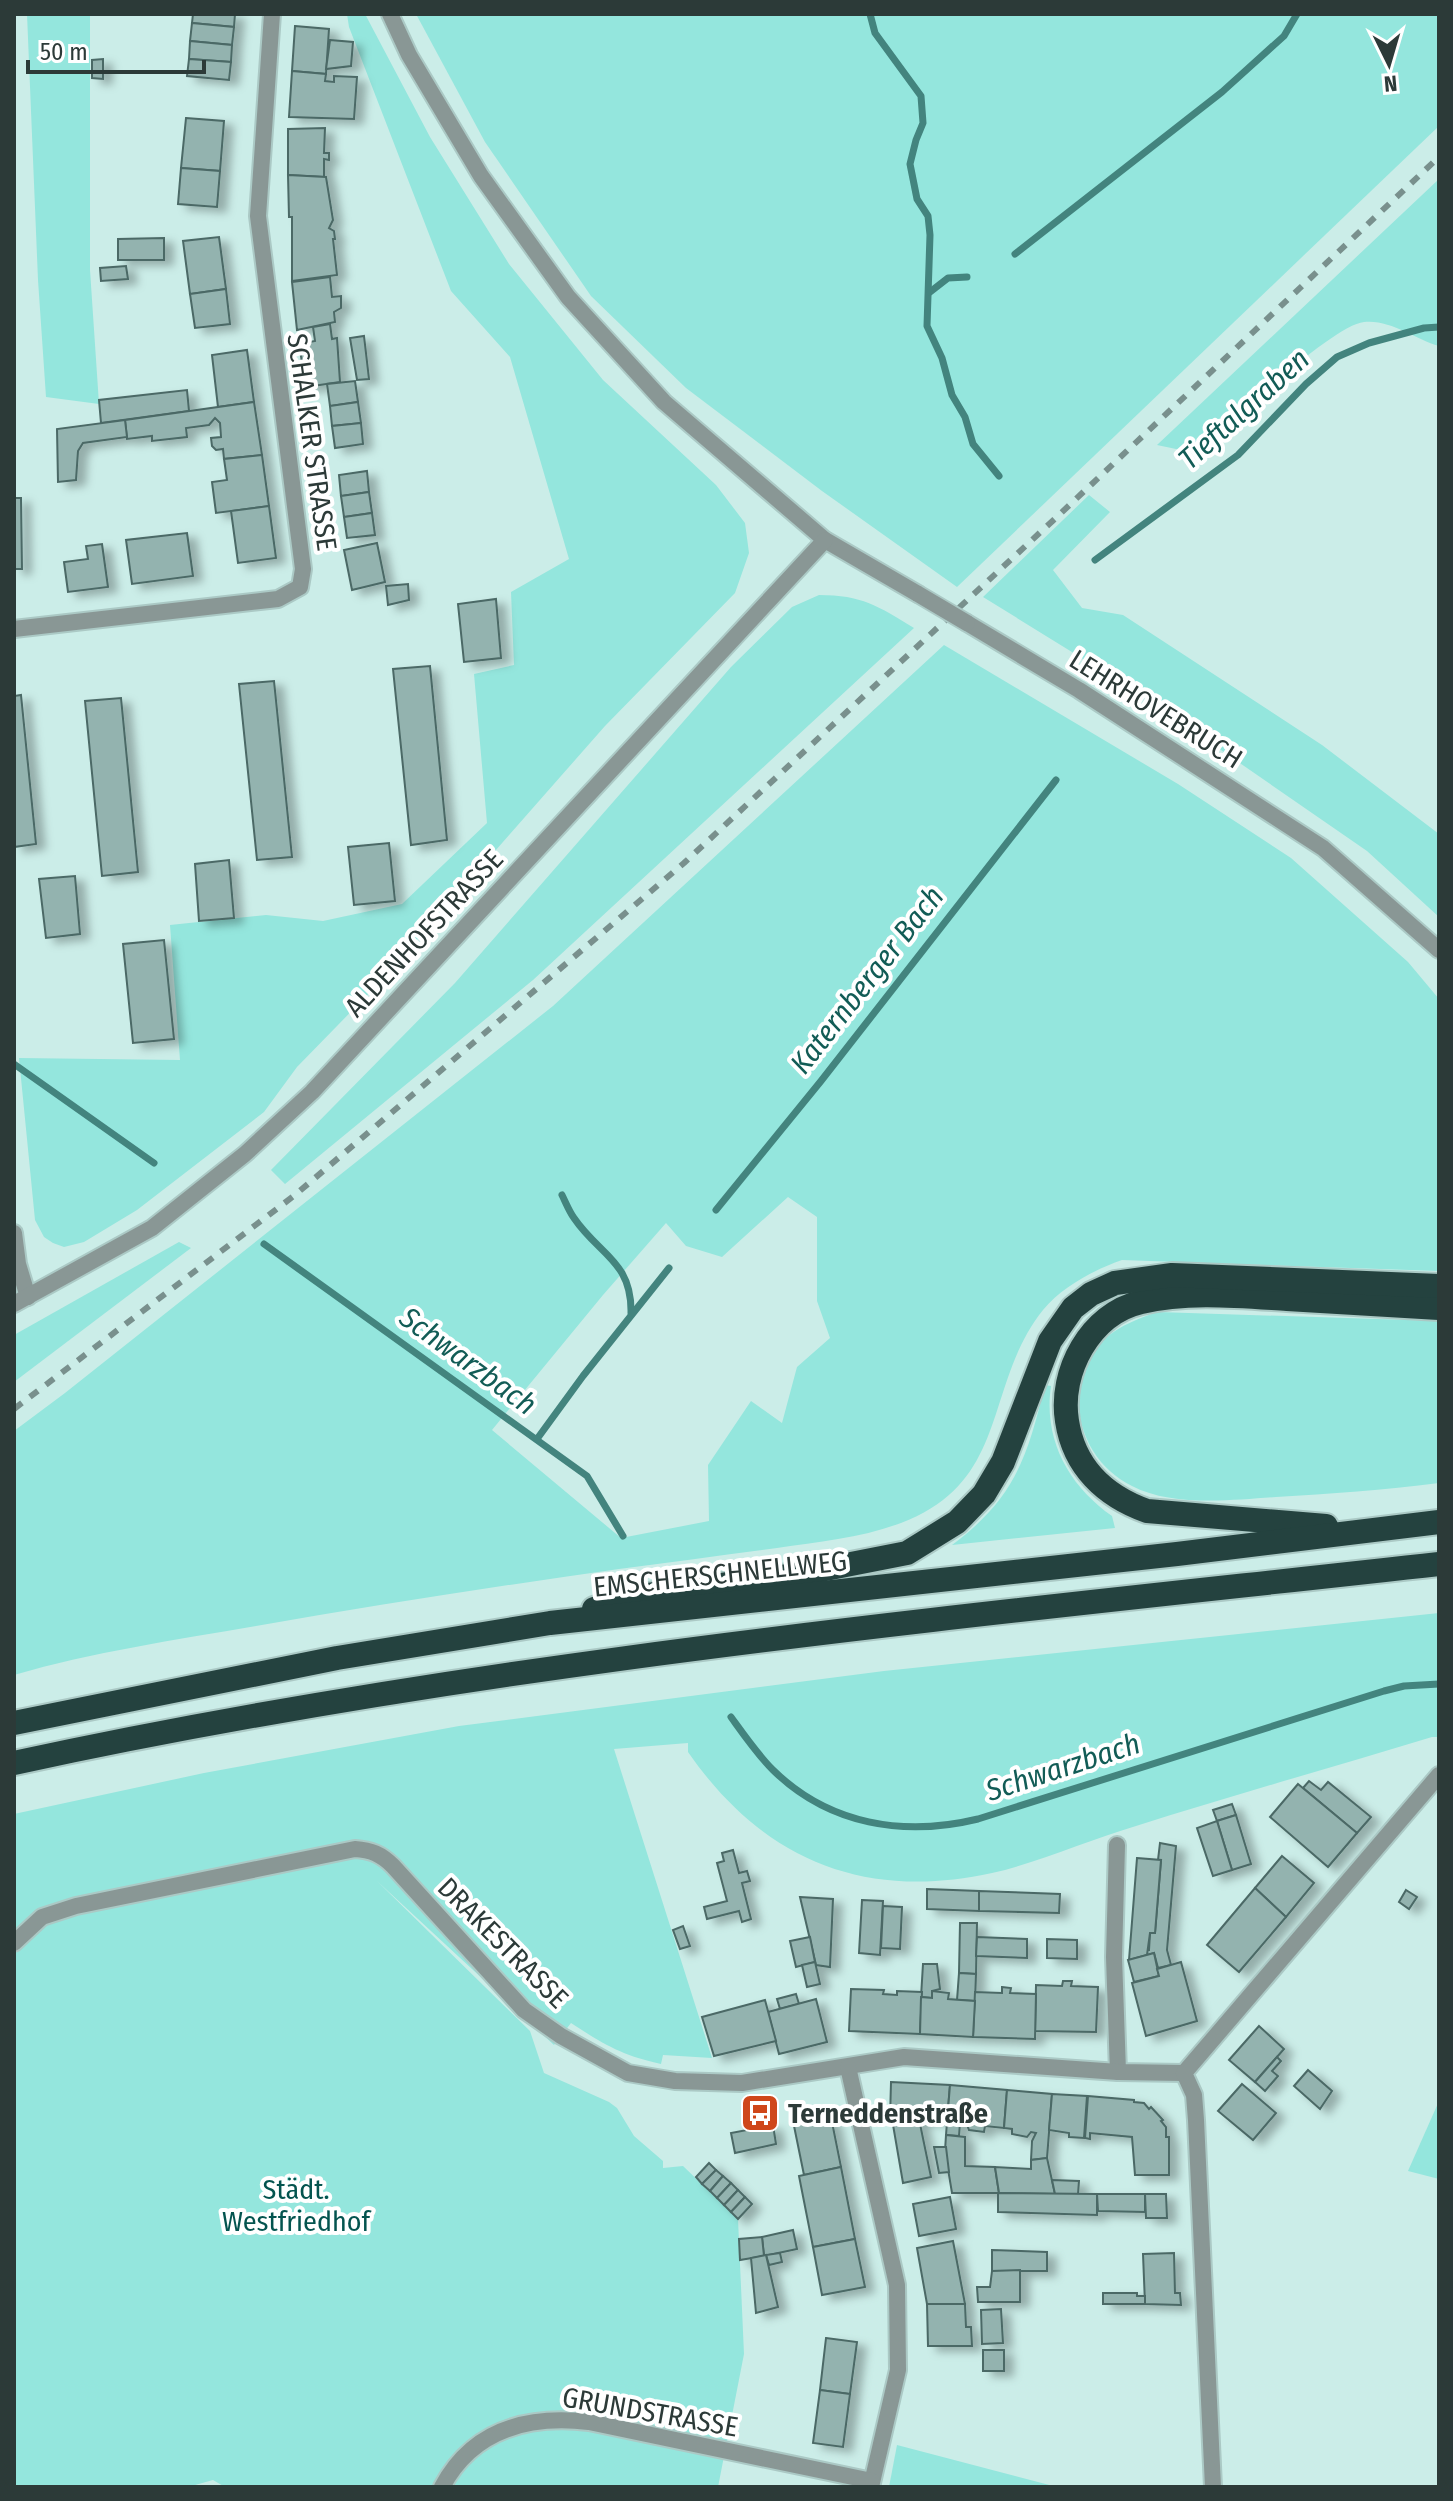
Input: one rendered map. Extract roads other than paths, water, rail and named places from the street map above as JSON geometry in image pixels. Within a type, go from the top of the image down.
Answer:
[{"type":"highway","points":[[550,1623],[626,1598],[795,1575],[907,1553],[957,1522],[984,1494],[1003,1462],[1050,1341],[1073,1308],[1091,1294],[1115,1283],[1172,1275],[1439,1286]]},
{"type":"highway","points":[[1368,1530],[1147,1511],[1124,1503],[1088,1473],[1075,1450],[1064,1399],[1068,1379],[1075,1358],[1089,1336],[1113,1316],[1138,1303],[1227,1296],[1439,1308]]},
{"type":"highway","name":"EMSCHERSCHNELLWEG","points":[[14,1723],[337,1658],[550,1623],[1162,1556],[1439,1522]]},
{"type":"highway","points":[[14,1763],[400,1690],[799,1637],[1439,1564]]},
{"type":"street","name":"SCHALKER STRASSE","points":[[14,629],[278,599],[300,587],[303,569],[264,283],[258,216],[272,14]]},
{"type":"street","points":[[390,14],[416,67],[481,176],[568,297],[664,402],[825,540]]},
{"type":"street","name":"LEHRHOVEBRUCH","points":[[825,540],[1079,690],[1323,848],[1439,950]]},
{"type":"street","name":"ALDENHOFSTRASSE","points":[[21,1300],[152,1228],[245,1154],[312,1092],[825,540]]},
{"type":"street","points":[[14,1233],[21,1300]]},
{"type":"street","points":[[1213,2487],[1196,2120],[1194,2095],[1184,2073],[1439,1775]]},
{"type":"street","points":[[1117,1845],[1114,1957],[1118,2072]]},
{"type":"street","name":"DRAKESTRASSE","points":[[14,1943],[42,1917],[76,1906],[366,1849],[393,1866],[524,2010],[561,2036],[628,2073],[675,2081],[742,2083],[904,2057],[1118,2072],[1184,2073]]},
{"type":"street","points":[[848,2067],[897,2285],[898,2370],[871,2484]]},
{"type":"street","name":"GRUNDSTRASSE","points":[[442,2487],[460,2460],[486,2440],[525,2422],[559,2419],[589,2422],[871,2484]]},
{"type":"waterway","name":"Katernberger Bach","points":[[870,14],[875,33],[921,96],[923,123],[910,164],[917,199],[928,216],[930,235],[927,326],[973,444],[999,476]]},
{"type":"waterway","points":[[1015,254],[1222,92],[1284,36],[1297,14]]},
{"type":"waterway","points":[[930,292],[948,278],[967,277]]},
{"type":"waterway","name":"Tieftalgraben","points":[[1095,560],[1238,455],[1306,384],[1337,357],[1369,343],[1439,327]]},
{"type":"waterway","name":"Katernberger Bach","points":[[716,1210],[1056,780]]},
{"type":"waterway","name":"Schwarzbach","points":[[14,1064],[154,1163]]},
{"type":"waterway","points":[[562,1195],[584,1231],[620,1270],[630,1296],[631,1313]]},
{"type":"waterway","name":"Schwarzbach","points":[[264,1244],[587,1476],[623,1536]]},
{"type":"waterway","name":"Katernberger Bach","points":[[537,1439],[669,1268]]},
{"type":"waterway","name":"Schwarzbach","points":[[731,1717],[773,1770],[818,1803],[869,1822],[923,1827],[978,1819],[1384,1691],[1404,1686],[1439,1684]]},
{"type":"railway","points":[[14,1409],[295,1195],[684,863],[1439,157]]},
{"type":"place","name":"Terneddenstraße","points":[[760,2113]]},
{"type":"park label","name":"Städt. Westfriedhof","points":[[296,2205]]}]
